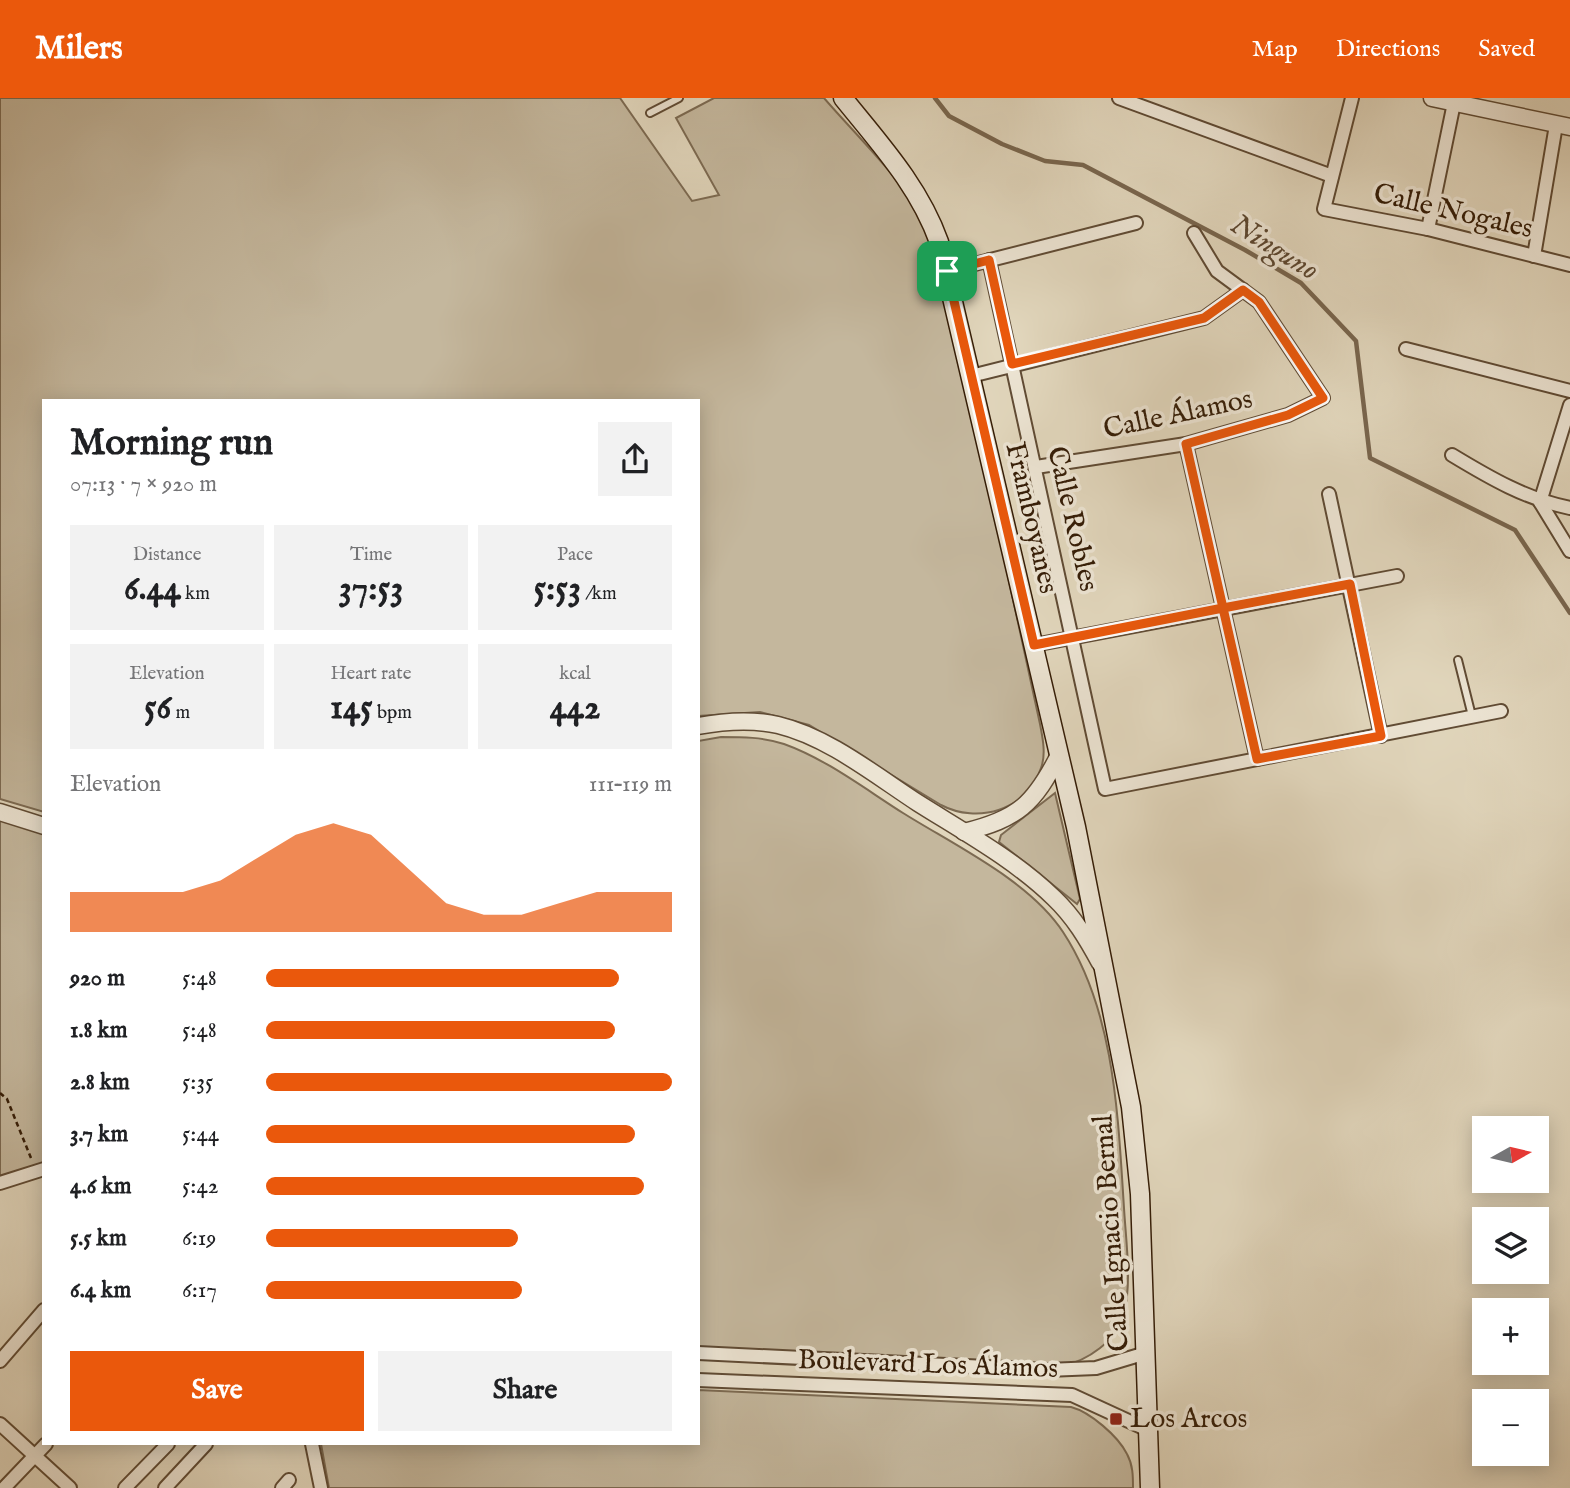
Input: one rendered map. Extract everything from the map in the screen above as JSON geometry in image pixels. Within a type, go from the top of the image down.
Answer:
[{"type":"main road","name":"Framboyanes","points":[[843,98],[899,167],[921,200],[935,230],[947,271],[1034,645],[1106,976]]},
{"type":"main road","name":"Calle Ignacio Bernal","points":[[1106,976],[1135,1138],[1150,1488]]},
{"type":"street","points":[[1119,98],[1332,176],[1352,98]]},
{"type":"street","points":[[1432,98],[1563,126],[1534,256]]},
{"type":"street","points":[[1428,229],[1454,103]]},
{"type":"street","name":"Calle Nogales","points":[[1332,176],[1324,209],[1428,229],[1570,265]]},
{"type":"street","points":[[947,271],[1136,223]]},
{"type":"street","points":[[971,376],[1204,318],[1243,290],[1217,271],[1194,233]]},
{"type":"street","name":"Calle Robles","points":[[989,260],[1105,789],[1257,759]]},
{"type":"street","name":"Calle Álamos","points":[[1036,467],[1186,444],[1288,415],[1323,398],[1259,302],[1243,290]]},
{"type":"street","points":[[1406,349],[1570,391]]},
{"type":"street","points":[[1570,405],[1540,502],[1570,551]]},
{"type":"street","points":[[1186,444],[1257,759],[1501,711]]},
{"type":"street","points":[[1451,455],[1500,484],[1540,502],[1570,508]]},
{"type":"street","points":[[1329,494],[1381,736]]},
{"type":"street","points":[[1034,645],[1397,576]]},
{"type":"street","points":[[700,726],[753,721],[797,731],[854,762],[1020,870],[1059,903],[1079,926],[1106,976]]},
{"type":"street","points":[[964,832],[1014,815],[1039,792],[1059,755]]},
{"type":"street","points":[[0,812],[42,825]]},
{"type":"street","points":[[0,1183],[40,1170]]},
{"type":"street","points":[[0,1361],[42,1312]]},
{"type":"street","name":"Boulevard Los Álamos","points":[[700,1353],[1046,1370],[1096,1368],[1146,1353]]},
{"type":"street","name":"Boulevard Los Álamos","points":[[700,1380],[1072,1395],[1149,1430]]},
{"type":"street","points":[[0,1424],[70,1488]]},
{"type":"street","points":[[4,1488],[45,1445]]},
{"type":"street","points":[[125,1488],[167,1445]]},
{"type":"street","points":[[165,1488],[205,1445]]},
{"type":"street","points":[[312,1445],[321,1488]]},
{"type":"lane","points":[[650,113],[679,98]]},
{"type":"lane","points":[[1458,660],[1472,718]]},
{"type":"path","points":[[0,1093],[7,1099],[40,1170]]},
{"type":"shaded area","points":[[0,98],[620,98],[692,201],[719,195],[676,118],[714,98],[824,98],[886,168],[919,212],[935,250],[946,290],[1044,747],[1041,768],[1034,783],[1025,795],[1013,804],[985,813],[955,811],[809,725],[760,712],[700,716],[700,399],[42,399],[42,811],[0,799]]},
{"type":"shaded area","points":[[721,737],[752,738],[800,750],[990,865],[1031,896],[1063,932],[1094,996],[1104,1030],[1116,1102],[1127,1248],[1128,1288],[1124,1314],[1115,1333],[1091,1354],[1062,1366],[700,1348],[700,741]]},
{"type":"shaded area","points":[[1055,793],[1080,899],[1077,904],[999,842],[1001,835]]},
{"type":"shaded area","points":[[0,819],[42,831],[42,1165],[0,1177]]},
{"type":"shaded area","points":[[700,1390],[1071,1407],[1095,1419],[1123,1447],[1133,1475],[1133,1488],[329,1488],[321,1445],[700,1445]]},
{"type":"waterway","name":"Ninguno","points":[[935,98],[949,116],[1002,144],[1045,161],[1083,165],[1245,250],[1301,283],[1356,341],[1370,458],[1515,530],[1570,613]]},
{"type":"place","name":"Los Arcos","points":[[1116,1419]]},
{"type":"route","points":[[947,271],[989,260],[1012,364],[1204,318],[1243,290],[1259,302],[1323,398],[1288,415],[1186,444],[1223,608],[1350,584],[1381,736],[1257,759],[1223,608],[1034,645],[947,271]]}]
